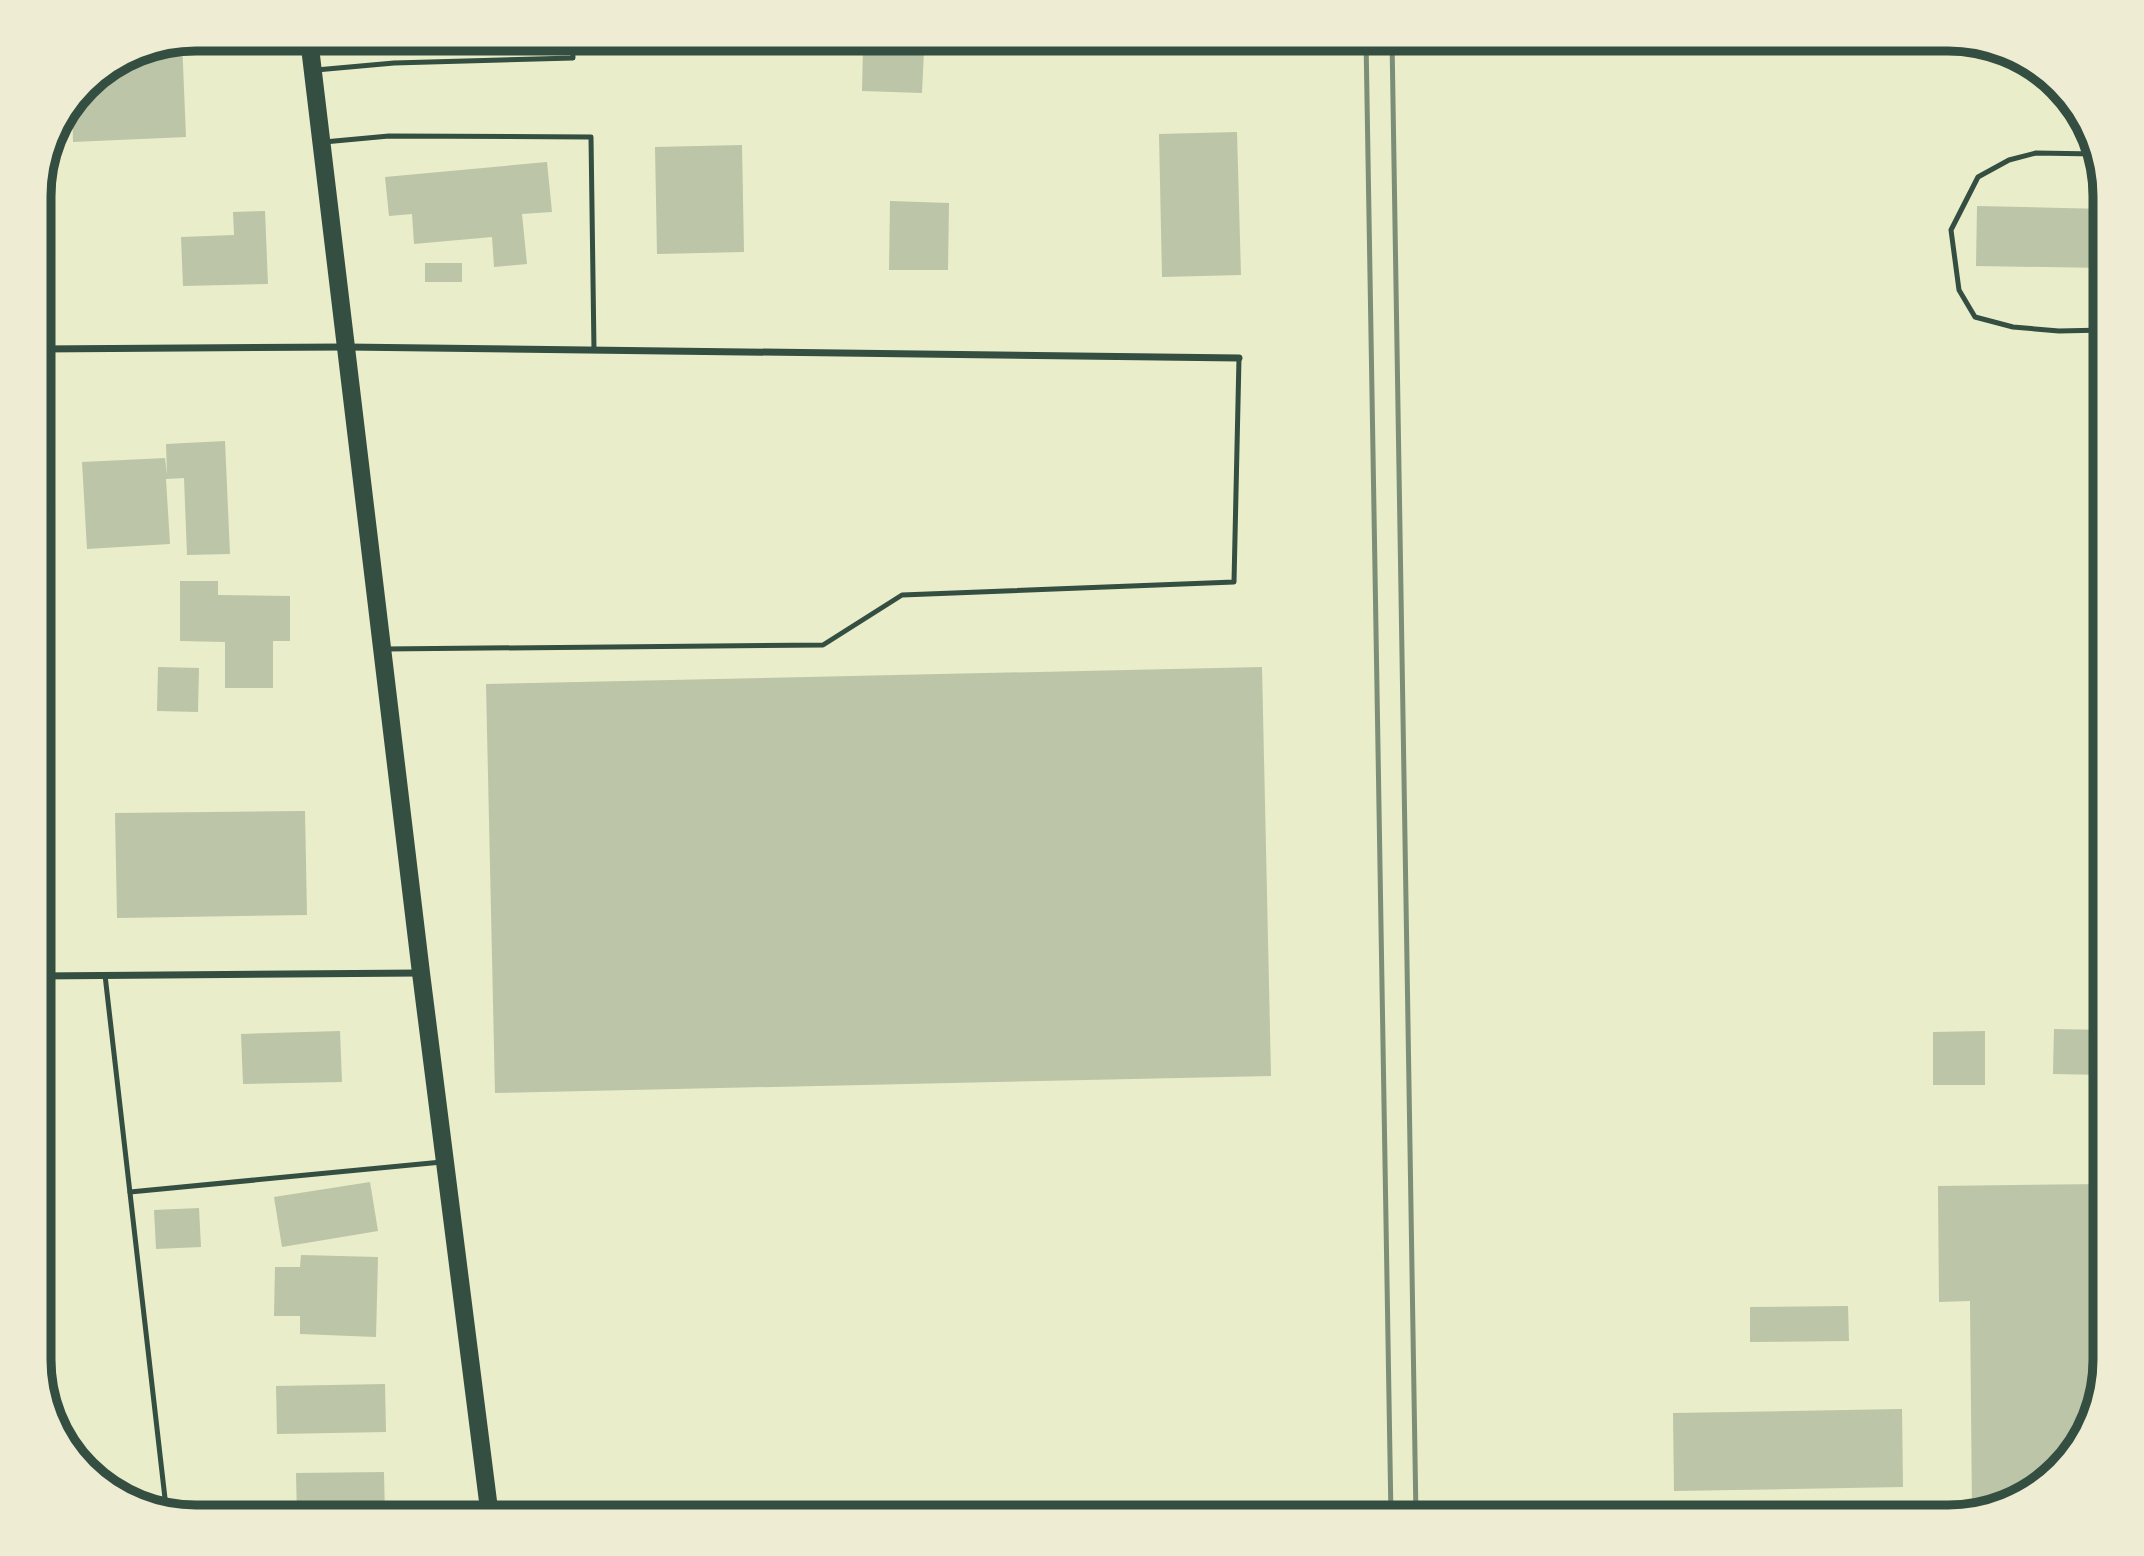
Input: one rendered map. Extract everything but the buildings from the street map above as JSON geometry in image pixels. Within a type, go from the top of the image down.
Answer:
[{"type":"main road","points":[[311,51],[421,973],[488,1505]]},
{"type":"street","points":[[51,349],[346,347],[1239,358]]},
{"type":"street","points":[[51,976],[421,973]]},
{"type":"lane","points":[[313,70],[394,63],[573,58],[573,51]]},
{"type":"lane","points":[[322,142],[389,136],[591,137],[594,350]]},
{"type":"lane","points":[[2087,154],[2036,153],[2008,160],[1978,177],[1951,230],[1959,290],[1975,317],[2013,327],[2059,331],[2093,330]]},
{"type":"lane","points":[[382,649],[823,645],[902,595],[1234,582],[1239,358]]},
{"type":"lane","points":[[105,975],[165,1501]]},
{"type":"lane","points":[[130,1192],[445,1162]]},
{"type":"railway","points":[[1366,51],[1391,1505]]},
{"type":"railway","points":[[1392,51],[1416,1505]]}]
